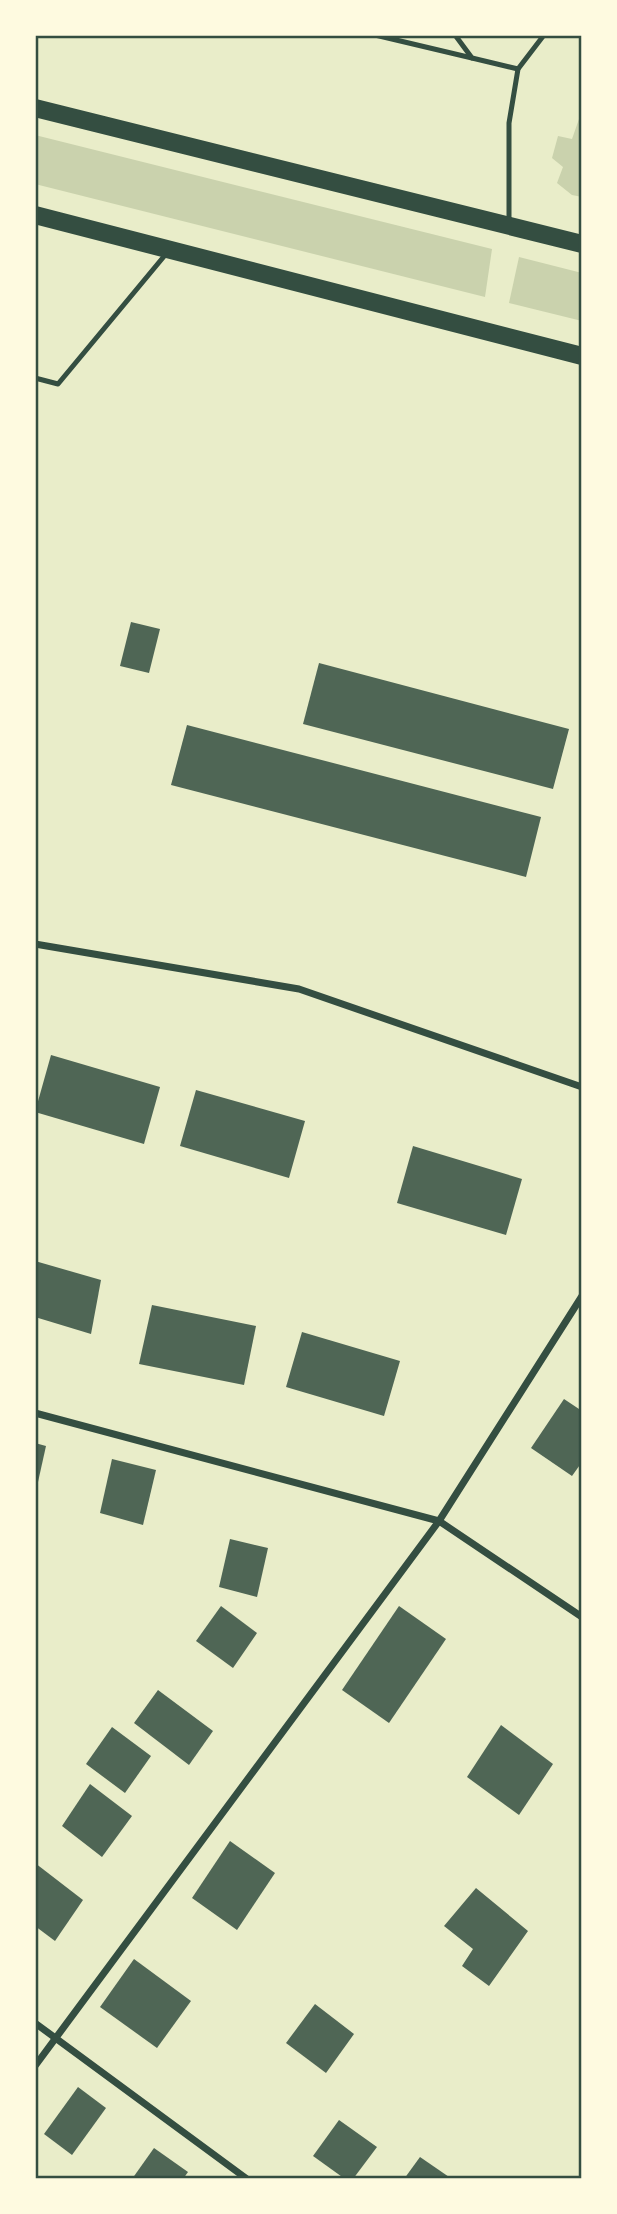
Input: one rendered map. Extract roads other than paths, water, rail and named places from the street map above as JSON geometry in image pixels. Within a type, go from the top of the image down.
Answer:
[{"type":"main road","points":[[35,108],[582,244]]},
{"type":"main road","points":[[35,215],[582,356]]},
{"type":"street","points":[[35,944],[299,989],[582,1087]]},
{"type":"street","points":[[35,2066],[439,1521],[582,1296]]},
{"type":"street","points":[[35,1413],[439,1521],[582,1617]]},
{"type":"street","points":[[35,2023],[247,2179]]},
{"type":"lane","points":[[374,35],[518,69]]},
{"type":"lane","points":[[455,35],[472,58]]},
{"type":"lane","points":[[509,225],[509,123],[518,69],[544,35]]},
{"type":"lane","points":[[35,378],[58,384],[169,250]]}]
